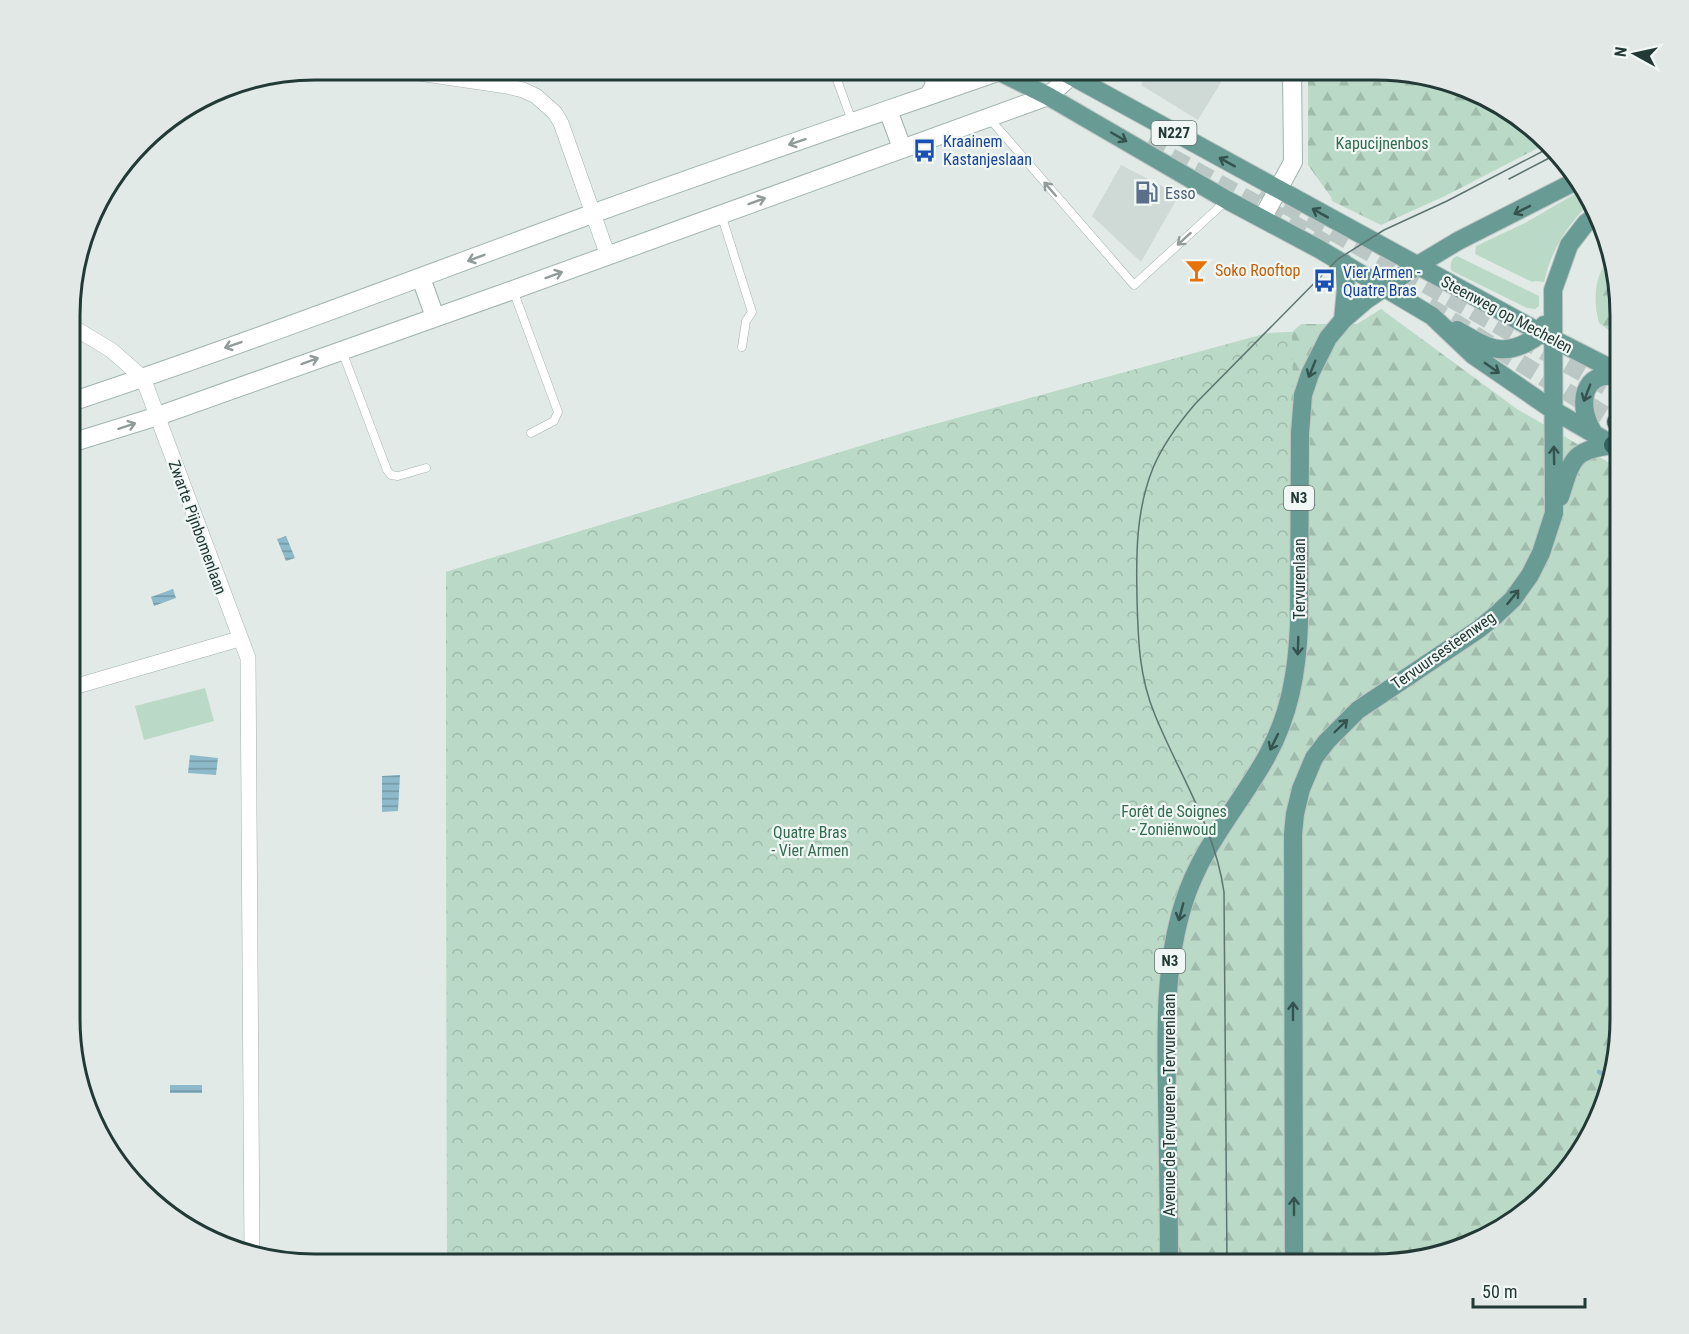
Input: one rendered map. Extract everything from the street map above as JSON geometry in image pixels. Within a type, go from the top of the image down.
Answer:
[{"type":"main road","name":"N227","points":[[1018,80],[1227,200],[1263,217],[1344,263],[1483,345],[1498,350],[1515,349],[1546,336]]},
{"type":"main road","name":"N227","points":[[1080,80],[1278,190]]},
{"type":"main road","name":"Tervurenlaan","points":[[1294,687],[1298,646],[1300,433],[1303,395],[1319,353],[1343,320],[1366,300],[1418,265],[1570,184]]},
{"type":"main road","name":"Steenweg op Mechelen","points":[[1278,190],[1546,336],[1610,368]]},
{"type":"main road","points":[[1546,336],[1552,290],[1569,245],[1590,220]]},
{"type":"main road","points":[[1343,320],[1346,298],[1344,263]]},
{"type":"main road","points":[[1432,316],[1473,355],[1553,410],[1610,443]]},
{"type":"main road","name":"Tervuursesteenweg","points":[[1294,1255],[1293,834],[1301,789],[1314,758],[1327,741],[1359,710],[1479,629],[1513,599],[1530,575],[1541,553],[1554,513],[1553,410],[1546,336]]},
{"type":"main road","points":[[1593,432],[1586,422],[1583,406],[1586,391],[1594,379],[1610,376]]},
{"type":"main road","points":[[1554,513],[1569,468],[1578,454],[1594,447],[1610,447]]},
{"type":"main road","name":"Avenue de Tervueren - Tervurenlaan","points":[[1169,1255],[1166,1019],[1171,949],[1184,900],[1200,863],[1267,757],[1287,711],[1294,687]]},
{"type":"street","points":[[466,80],[523,90],[547,104],[561,123],[608,256]]},
{"type":"street","points":[[928,96],[934,87],[934,80]]},
{"type":"street","points":[[80,399],[421,278],[592,214],[972,80]]},
{"type":"street","points":[[80,440],[158,416],[513,290],[1048,96],[1060,80]]},
{"type":"street","points":[[1263,217],[1293,162],[1292,80]]},
{"type":"street","points":[[888,110],[902,148]]},
{"type":"street","points":[[421,278],[435,317]]},
{"type":"street","points":[[80,331],[111,350],[144,378]]},
{"type":"street","name":"Zwarte Pijnbomenlaan","points":[[144,378],[239,639],[248,658],[252,1245]]},
{"type":"street","points":[[80,685],[239,639]]},
{"type":"lane","points":[[837,80],[853,123]]},
{"type":"lane","points":[[988,118],[1134,285],[1227,200]]},
{"type":"lane","points":[[721,213],[752,312],[746,321],[742,347]]},
{"type":"lane","points":[[513,290],[558,412],[554,421],[531,432]]},
{"type":"lane","points":[[342,350],[387,470],[391,475],[398,476],[426,468]]},
{"type":"shaded area","points":[[1144,80],[1222,80],[1198,120],[1141,85]]},
{"type":"shaded area","points":[[1121,165],[1179,195],[1141,262],[1092,216]]},
{"type":"green space","name":"Kapucijnenbos","points":[[1308,80],[1390,80],[1420,84],[1450,92],[1492,111],[1518,128],[1540,147],[1445,196],[1381,225],[1332,201],[1308,165]]},
{"type":"green space","points":[[1576,193],[1584,209],[1561,239],[1544,282],[1532,282],[1475,254],[1476,246],[1525,223]]},
{"type":"green space","points":[[1457,256],[1539,296],[1539,306],[1535,309],[1527,308],[1452,271],[1451,262]]},
{"type":"green space","points":[[1604,265],[1609,299],[1610,331],[1599,323],[1596,306],[1596,289]]},
{"type":"green space","name":"Quatre Bras - Vier Armen","points":[[1381,309],[1517,409],[1610,463],[1609,1035],[1605,1065],[1592,1109],[1570,1150],[1541,1186],[1505,1215],[1464,1237],[1420,1250],[1390,1254],[447,1255],[446,572],[910,431],[1268,333],[1292,332],[1301,324],[1357,324]]},
{"type":"green space","name":"Quatre Bras - Vier Armen","points":[[1292,332],[1293,389],[1289,412],[1288,660],[1283,692],[1270,726],[1261,745],[1186,868],[1173,899],[1161,948],[1156,982],[1156,1255],[447,1255],[446,572],[910,431],[1268,333]]},
{"type":"green space","points":[[205,688],[214,721],[144,740],[135,706]]},
{"type":"water","points":[[286,536],[295,558],[286,561],[277,539]]},
{"type":"water","points":[[173,589],[176,598],[154,606],[151,597]]},
{"type":"water","points":[[190,755],[218,758],[216,775],[188,773]]},
{"type":"water","points":[[400,775],[398,811],[382,812],[382,776]]},
{"type":"water","points":[[170,1085],[202,1085],[202,1093],[170,1093]]},
{"type":"waterway","points":[[1599,1072],[1603,1074]]},
{"type":"tunnel","points":[[1147,144],[1330,246]]},
{"type":"tunnel","points":[[1263,189],[1289,207],[1610,388]]},
{"type":"tunnel","points":[[1428,306],[1610,418]]},
{"type":"tram line","points":[[1227,1255],[1224,892],[1205,823],[1155,715],[1140,658],[1138,532],[1147,484],[1166,442],[1195,404],[1338,259],[1384,230],[1447,201],[1543,151]]},
{"type":"tram line","points":[[1509,179],[1549,158]]},
{"type":"place","name":"Kraainem Kastanjeslaan","points":[[925,150]]},
{"type":"place","name":"Esso","points":[[1147,193]]},
{"type":"place","name":"Soko Rooftop","points":[[1197,270]]},
{"type":"place","name":"Vier Armen - Quatre Bras","points":[[1325,281]]},
{"type":"park label","name":"Forêt de Soignes - Zoniënwoud","points":[[1174,820]]}]
